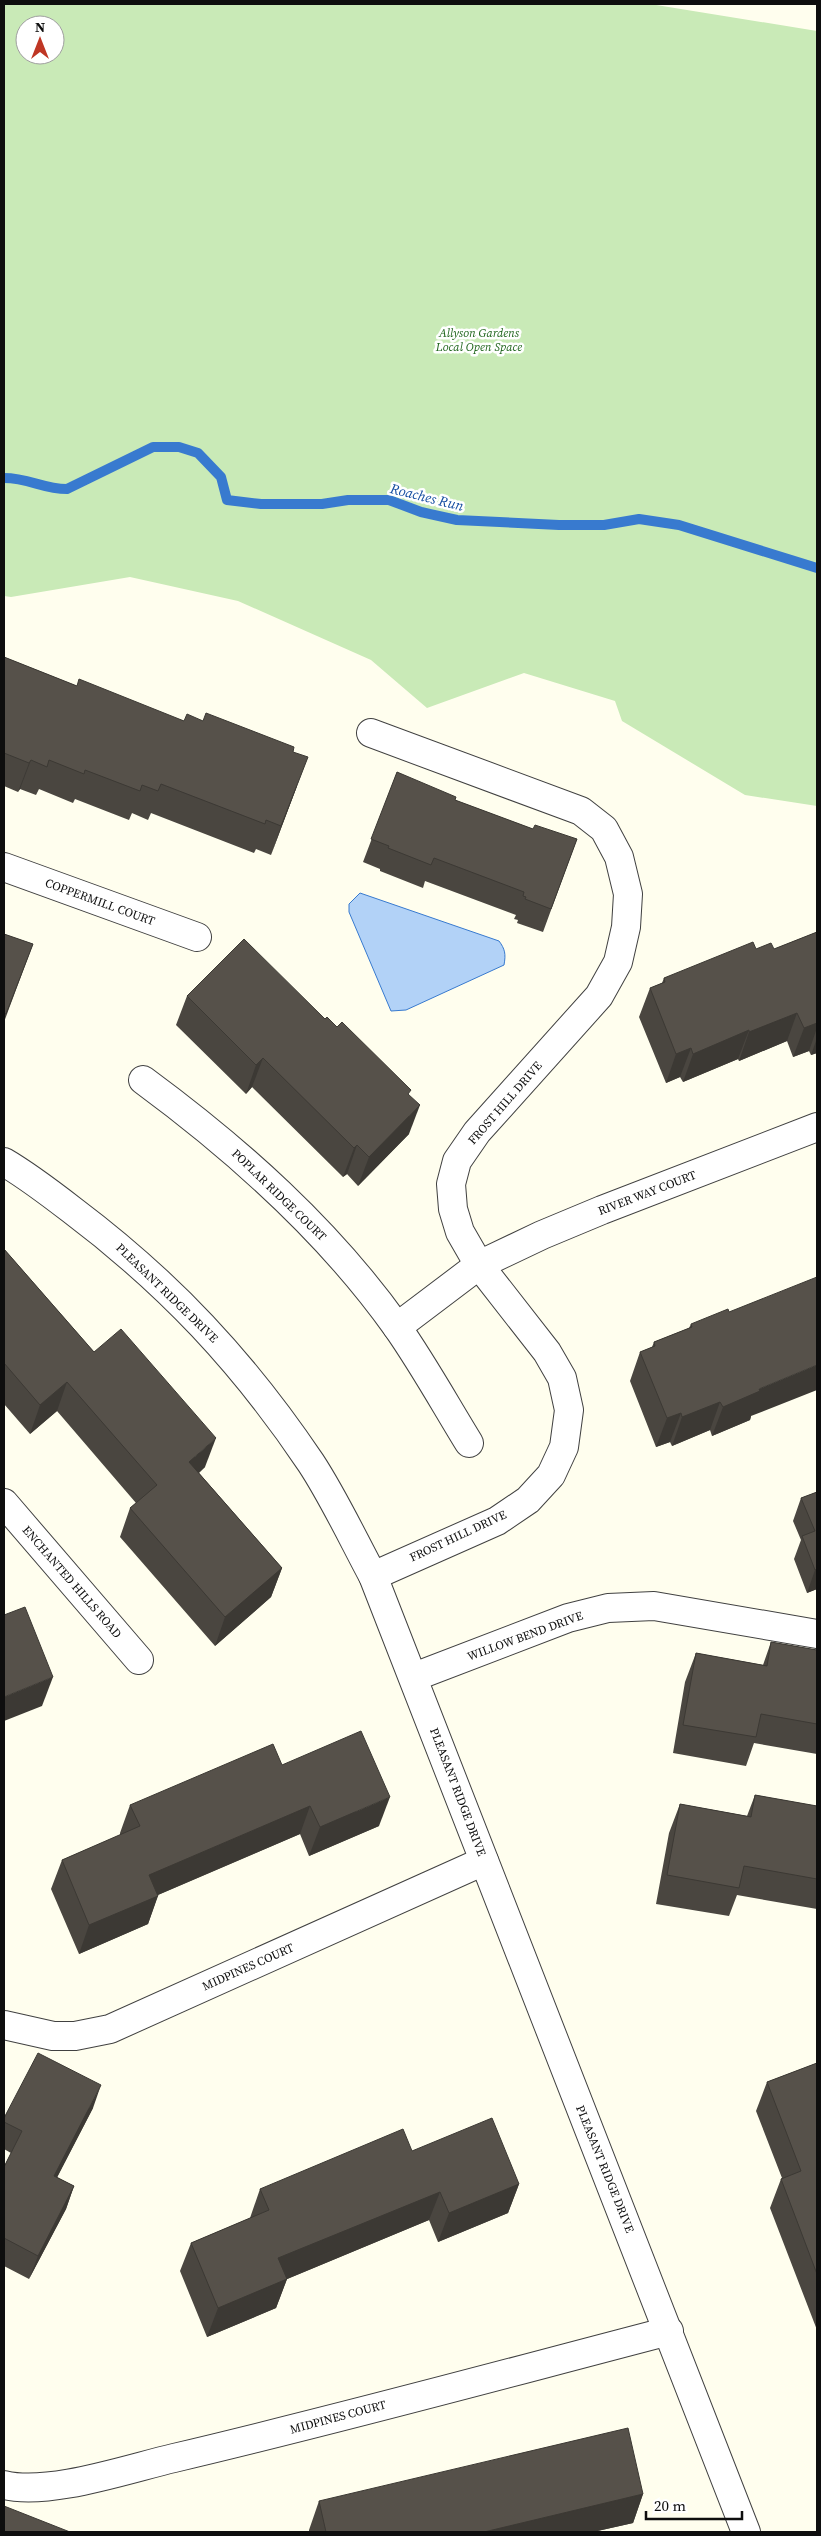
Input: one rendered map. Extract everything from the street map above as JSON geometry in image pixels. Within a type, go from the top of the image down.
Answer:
[{"type":"street","name":"FROST HILL DRIVE","points":[[371,733],[581,811],[604,830],[619,857],[628,894],[626,927],[618,962],[599,996],[477,1132],[457,1162],[451,1184],[453,1208],[460,1232],[479,1265],[547,1352],[562,1378],[569,1410],[564,1447],[551,1475],[528,1500],[497,1521],[373,1576]]},
{"type":"street","name":"COPPERMILL COURT","points":[[4,867],[197,938]]},
{"type":"street","name":"POPLAR RIDGE COURT","points":[[143,1080],[207,1127],[277,1190],[343,1258],[397,1327],[469,1443]]},
{"type":"street","name":"RIVER WAY COURT","points":[[479,1265],[602,1210],[817,1128]]},
{"type":"street","name":"PLEASANT RIDGE DRIVE","points":[[4,1162],[21,1172],[117,1244],[209,1332],[251,1380],[312,1465],[373,1576],[746,2532]]},
{"type":"street","points":[[397,1327],[479,1265]]},
{"type":"street","name":"ENCHANTED HILLS ROAD","points":[[4,1503],[140,1660]]},
{"type":"street","name":"WILLOW BEND DRIVE","points":[[414,1677],[568,1618],[608,1608],[654,1606],[817,1634]]},
{"type":"street","name":"MIDPINES COURT","points":[[4,2025],[53,2036],[75,2036],[110,2029],[484,1861]]},
{"type":"street","name":"MIDPINES COURT","points":[[4,2484],[19,2488],[55,2486],[219,2448],[669,2331]]},
{"type":"green space","name":"Allyson Gardens Local Open Space","points":[[4,4],[650,4],[817,31],[817,806],[745,795],[622,721],[615,701],[524,673],[427,708],[371,660],[238,601],[130,577],[11,597],[4,596]]},
{"type":"water","points":[[360,893],[499,941],[503,947],[504,965],[406,1010],[391,1011],[349,912],[349,904]]},
{"type":"building","points":[[4,657],[77,686],[79,679],[184,721],[187,714],[203,721],[206,713],[294,747],[293,752],[308,757],[281,826],[266,820],[265,824],[161,784],[158,791],[142,785],[140,791],[85,770],[84,774],[49,760],[47,767],[31,760],[29,763],[4,753]]},
{"type":"building","points":[[397,772],[456,797],[455,800],[533,829],[535,825],[577,839],[551,909],[525,899],[526,897],[523,896],[524,892],[434,858],[431,865],[371,839]]},
{"type":"building","points":[[817,932],[817,1023],[804,1028],[797,1013],[749,1032],[749,1030],[693,1054],[691,1048],[676,1054],[650,988],[665,982],[664,978],[753,942],[756,949],[771,943],[774,949]]},
{"type":"building","points":[[4,934],[33,944],[6,1014],[4,1013]]},
{"type":"building","points":[[244,939],[325,1019],[327,1017],[337,1027],[342,1022],[411,1090],[408,1094],[420,1105],[369,1157],[357,1145],[354,1148],[263,1058],[256,1065],[187,996]]},
{"type":"building","points":[[4,1249],[94,1352],[121,1329],[216,1438],[189,1462],[282,1568],[225,1617],[130,1508],[157,1485],[67,1382],[40,1405],[4,1363]]},
{"type":"building","points":[[817,1277],[817,1365],[759,1389],[760,1391],[723,1407],[720,1402],[682,1417],[681,1413],[667,1418],[640,1352],[655,1346],[654,1342],[692,1327],[691,1324],[728,1309],[729,1312]]},
{"type":"building","points":[[817,1492],[817,1569],[815,1570],[802,1536],[815,1531],[801,1498]]},
{"type":"building","points":[[25,1607],[53,1677],[4,1697],[4,1615]]},
{"type":"building","points":[[771,1642],[817,1650],[817,1724],[761,1714],[756,1737],[683,1725],[696,1653],[767,1666]]},
{"type":"building","points":[[361,1731],[390,1797],[320,1827],[310,1806],[149,1875],[158,1896],[89,1925],[62,1860],[140,1826],[130,1805],[273,1744],[282,1765]]},
{"type":"building","points":[[755,1795],[817,1806],[817,1879],[744,1866],[739,1888],[667,1875],[680,1804],[751,1817]]},
{"type":"building","points":[[38,2053],[101,2085],[54,2176],[74,2186],[38,2256],[4,2238],[4,2167],[22,2131],[4,2122],[4,2118]]},
{"type":"building","points":[[817,2063],[817,2274],[781,2179],[801,2171],[767,2082]]},
{"type":"building","points":[[492,2118],[519,2184],[449,2213],[440,2192],[278,2258],[287,2279],[218,2308],[191,2243],[269,2210],[260,2189],[403,2129],[412,2151]]},
{"type":"building","points":[[628,2428],[643,2494],[484,2532],[326,2532],[319,2501]]},
{"type":"building","points":[[4,2506],[70,2532],[4,2532]]},
{"type":"waterway","name":"Roaches Run","points":[[4,478],[13,478],[58,489],[67,489],[153,447],[179,447],[198,453],[221,477],[227,500],[261,504],[322,504],[348,500],[389,500],[421,512],[457,520],[559,525],[604,525],[639,519],[679,525],[817,568]]}]
